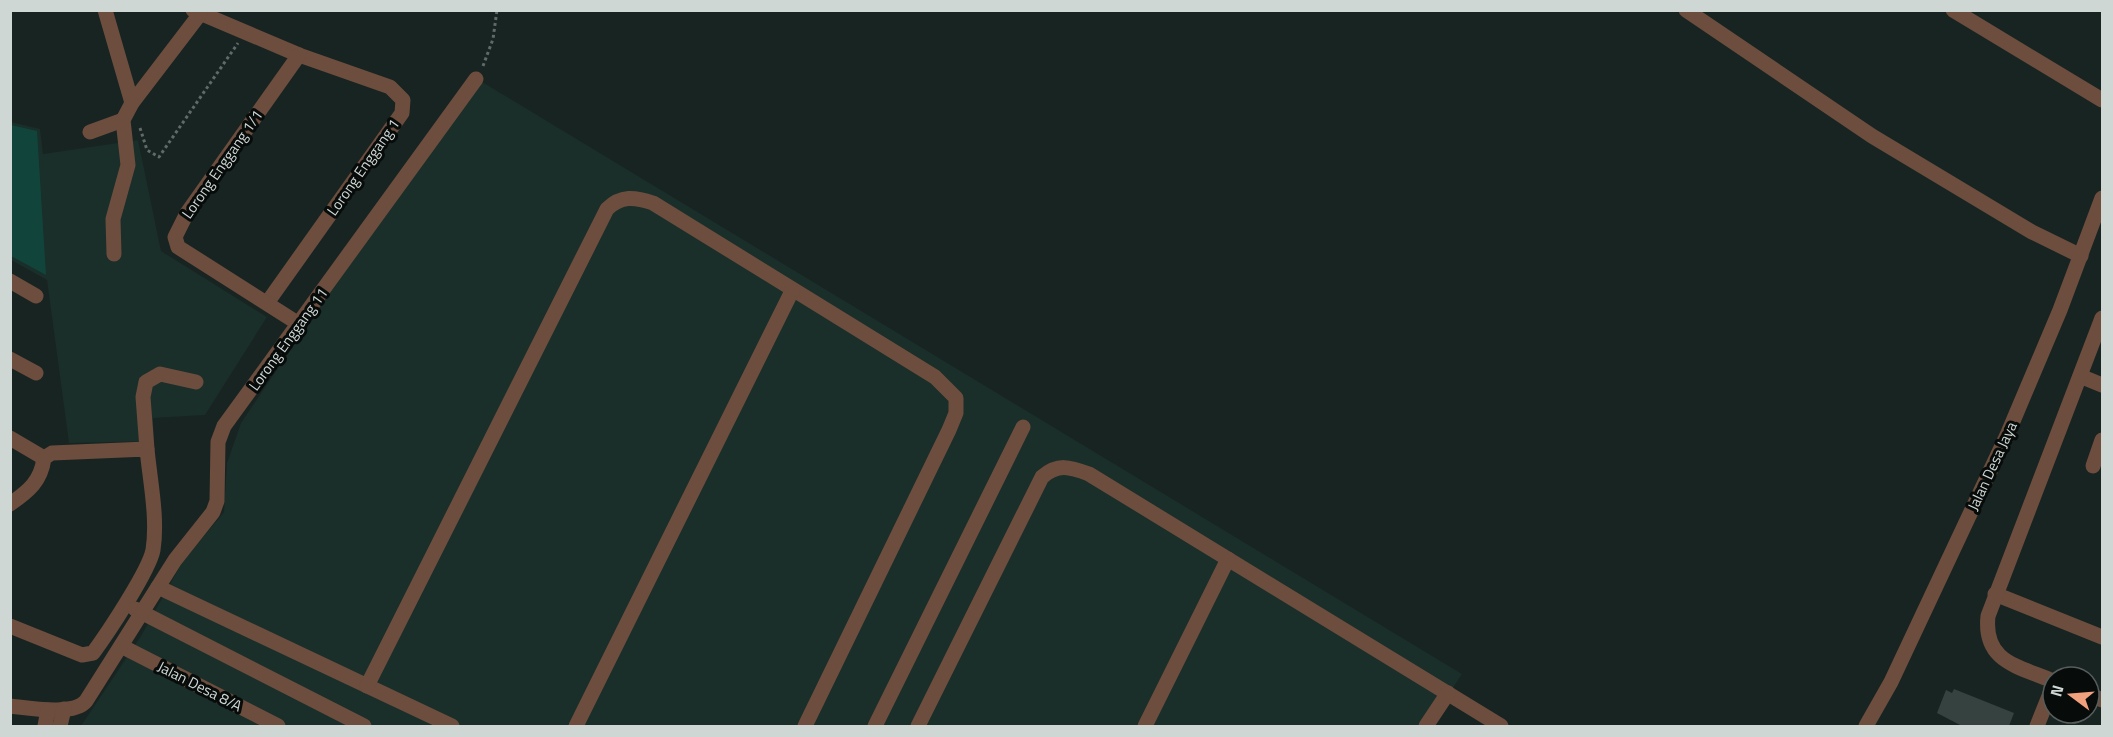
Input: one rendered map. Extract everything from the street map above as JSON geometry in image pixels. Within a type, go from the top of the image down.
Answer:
[{"type":"street","points":[[105,10],[132,103]]},
{"type":"street","points":[[1686,10],[1872,136],[2032,232],[2081,256]]},
{"type":"street","points":[[1953,10],[2103,100]]},
{"type":"street","points":[[114,254],[113,219],[128,165],[123,120],[132,103],[196,12]]},
{"type":"street","name":"Lorong Enggang 1","points":[[196,12],[299,55],[390,87],[403,100],[402,113],[267,303]]},
{"type":"street","name":"Lorong Enggang 1/1","points":[[299,55],[193,204],[175,237],[178,247],[299,324]]},
{"type":"street","name":"Lorong Enggang 11","points":[[64,708],[82,705],[174,560],[216,507],[218,442],[224,426],[476,79]]},
{"type":"street","points":[[90,132],[123,120]]},
{"type":"street","points":[[367,686],[607,209],[613,203],[627,197],[653,203],[792,291],[935,377],[957,398],[956,413],[949,430],[806,726]]},
{"type":"street","name":"Jalan Desa Jaya","points":[[1866,726],[1891,682],[2008,433],[2103,198]]},
{"type":"street","points":[[10,281],[36,296]]},
{"type":"street","points":[[576,726],[792,291]]},
{"type":"street","points":[[2041,676],[2004,661],[1989,642],[1987,628],[1995,594],[2103,318]]},
{"type":"street","points":[[10,359],[36,373]]},
{"type":"street","points":[[10,626],[82,655],[93,653],[125,603],[152,553],[154,534],[142,397],[146,382],[160,374],[196,382]]},
{"type":"street","points":[[2080,376],[2103,385]]},
{"type":"street","points":[[875,726],[1023,427]]},
{"type":"street","points":[[10,438],[44,458]]},
{"type":"street","points":[[2093,466],[2103,441]]},
{"type":"street","points":[[44,458],[52,453],[60,452],[147,449]]},
{"type":"street","points":[[10,504],[36,483],[42,474],[44,458]]},
{"type":"street","points":[[918,726],[1042,477],[1051,469],[1064,466],[1089,474],[1501,726]]},
{"type":"street","points":[[1145,726],[1228,558]]},
{"type":"street","points":[[158,587],[452,726]]},
{"type":"street","points":[[1995,594],[2102,635]]},
{"type":"street","points":[[125,603],[364,726]]},
{"type":"street","name":"Jalan Desa 8/A","points":[[121,646],[278,726]]},
{"type":"street","points":[[1426,726],[1448,693]]},
{"type":"street","points":[[10,706],[48,710],[64,708],[60,726]]},
{"type":"street","points":[[45,726],[48,710]]},
{"type":"path","points":[[476,79],[491,46],[497,10]]},
{"type":"path","points":[[132,103],[147,150],[159,157],[245,33]]},
{"type":"shaded area","points":[[474,77],[1462,674],[1428,726],[81,726],[141,636],[183,561],[224,512],[227,463],[241,423]]},
{"type":"shaded area","points":[[11,122],[40,129],[43,154],[138,140],[161,251],[267,317],[205,415],[153,418],[154,441],[69,443],[47,280],[11,260]]},
{"type":"green space","points":[[11,125],[37,131],[46,275],[11,256]]},
{"type":"building","points":[[1954,689],[2014,713],[2009,726],[1962,726],[1937,713],[1946,690],[1952,693]]}]
